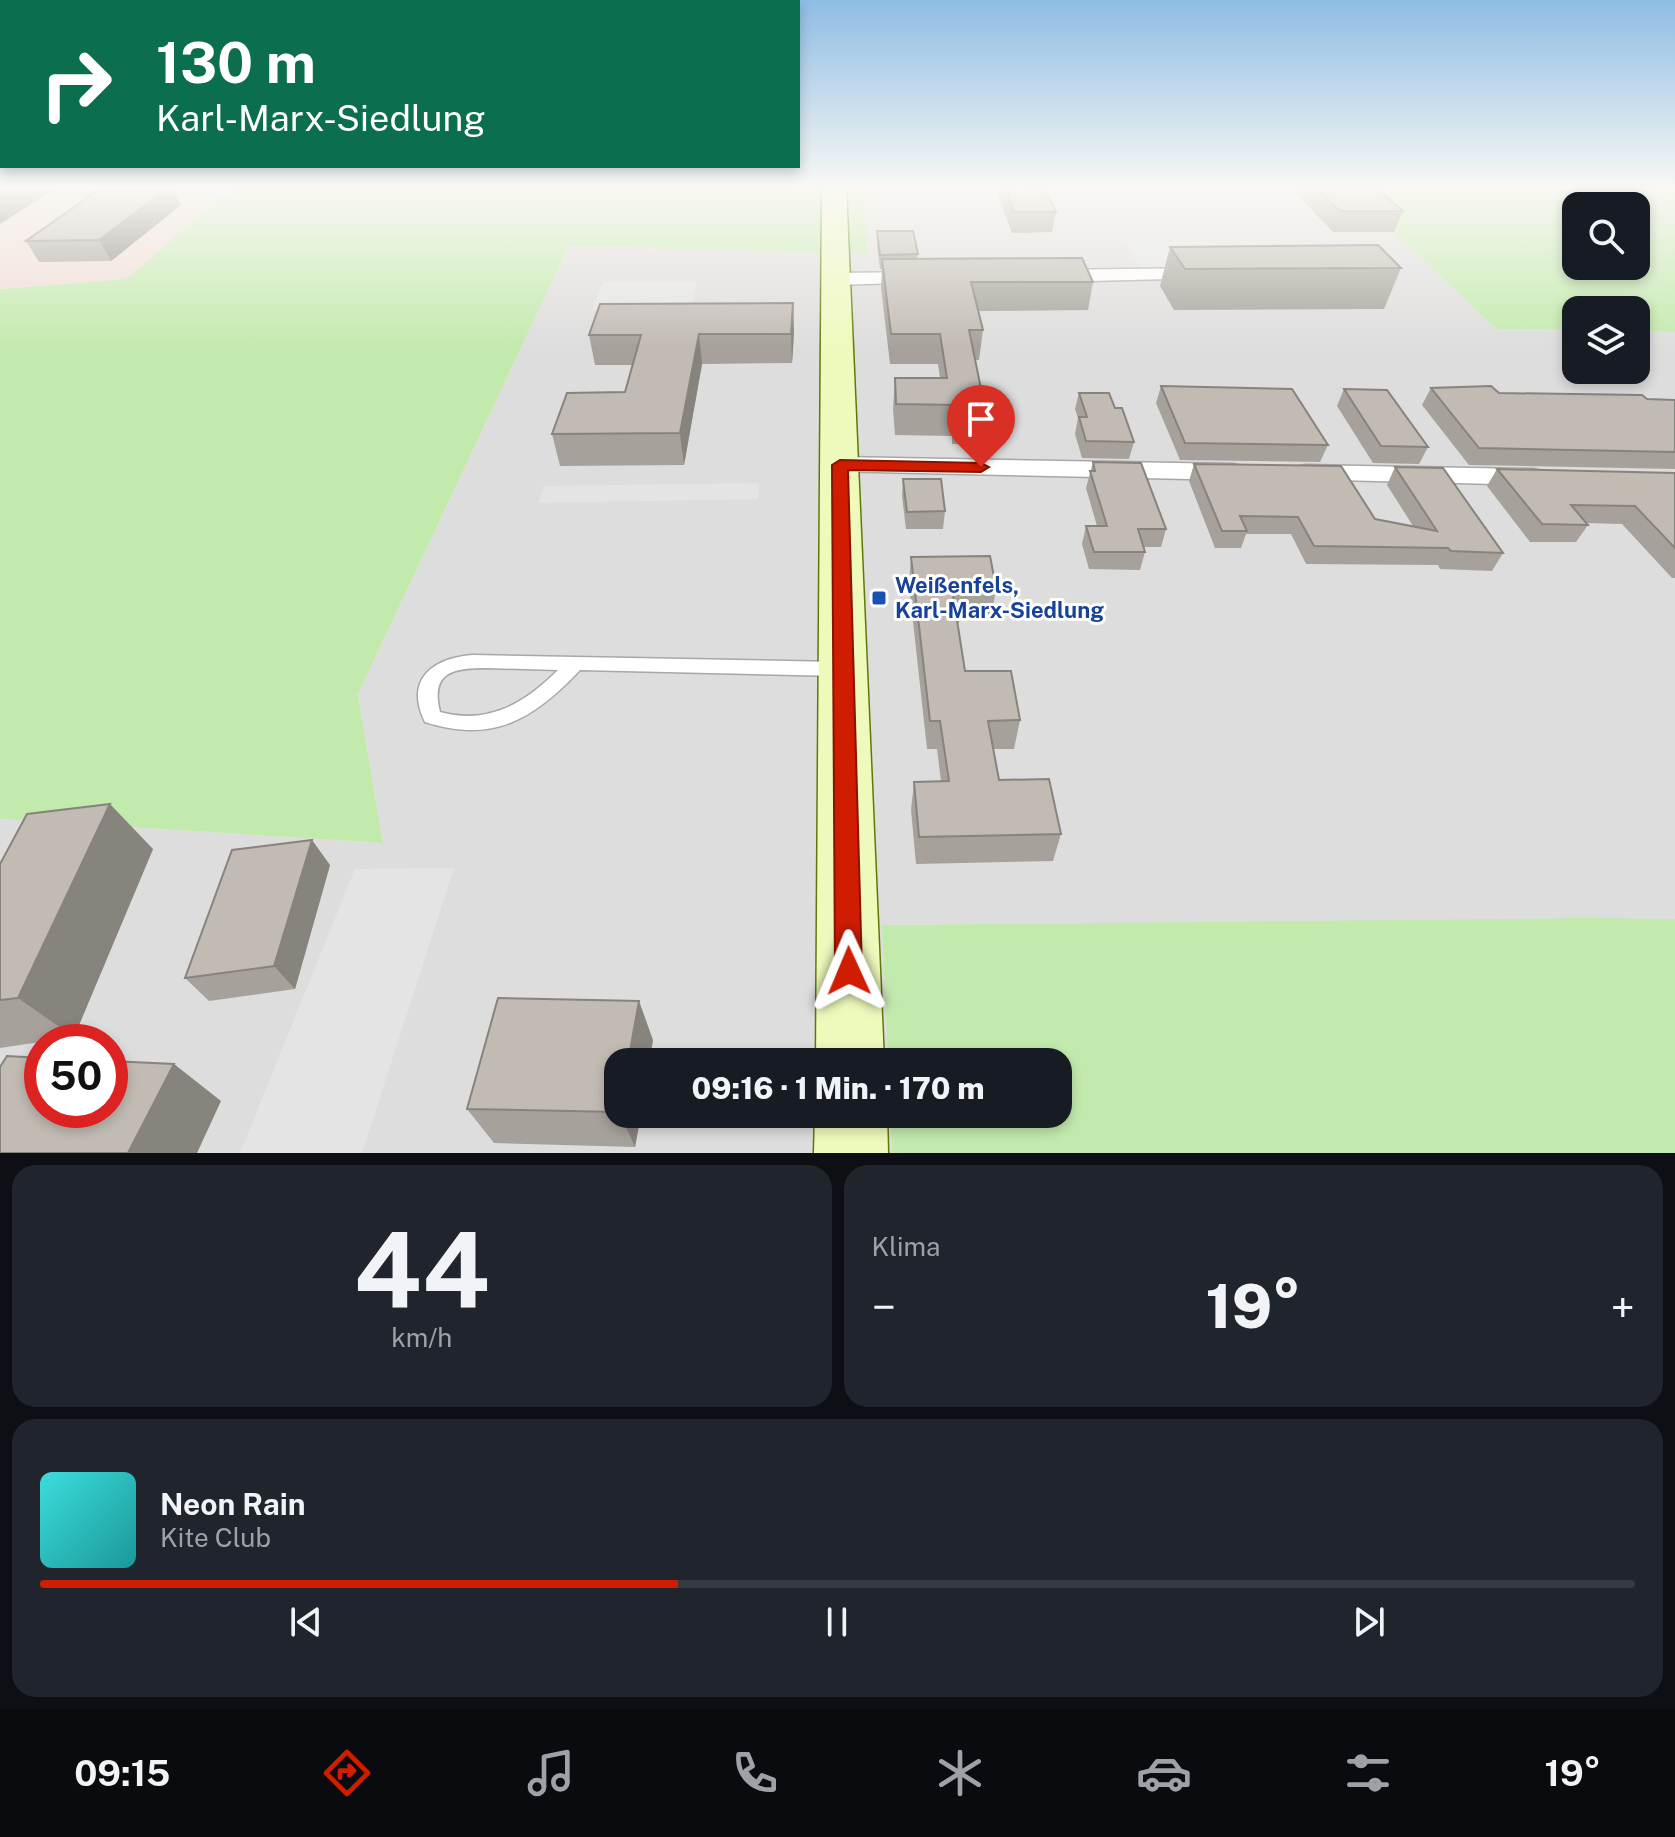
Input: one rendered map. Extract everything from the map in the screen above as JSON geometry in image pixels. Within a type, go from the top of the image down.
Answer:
[{"type":"main road","points":[[835,241],[850,1048]]},
{"type":"main road","points":[[851,1128],[851,1153]]},
{"type":"street","points":[[1031,276],[1215,274]]},
{"type":"street","points":[[836,279],[946,278]]},
{"type":"street","points":[[840,465],[1565,477]]},
{"type":"lane","points":[[576,663],[541,697],[502,721],[482,725],[451,724],[432,717],[426,701],[429,683],[442,668],[463,662],[576,663],[844,669]]},
{"type":"shaded area","points":[[0,241],[170,241],[126,279],[0,289]]},
{"type":"shaded area","points":[[867,241],[1402,241],[1496,329],[1562,330],[1562,384],[1650,384],[1650,331],[1675,332],[1675,919],[882,925],[887,1048],[604,1048],[604,1128],[891,1128],[892,1153],[0,1153],[0,819],[383,843],[358,694],[569,246],[868,254]]},
{"type":"shaded area","points":[[1126,241],[1312,242],[1333,267],[1141,270]]},
{"type":"shaded area","points":[[603,282],[697,282],[691,309],[592,310]]},
{"type":"shaded area","points":[[759,483],[758,499],[538,503],[544,486]]},
{"type":"shaded area","points":[[454,868],[362,1153],[240,1153],[355,869]]},
{"type":"green space","points":[[170,241],[867,241],[868,254],[569,246],[358,694],[383,843],[0,819],[0,289],[126,279]]},
{"type":"green space","points":[[1402,241],[1562,241],[1562,280],[1650,280],[1650,241],[1675,241],[1675,332],[1650,331],[1650,296],[1562,296],[1562,330],[1496,329]]},
{"type":"green space","points":[[1675,919],[1675,1153],[892,1153],[891,1128],[1072,1128],[1072,1048],[887,1048],[882,925]]},
{"type":"building","points":[[878,241],[915,241],[918,254],[880,255]]},
{"type":"building","points":[[1378,245],[1401,268],[1185,269],[1170,247]]},
{"type":"building","points":[[1082,258],[1093,282],[971,282],[983,330],[969,330],[986,413],[956,412],[955,405],[896,404],[895,378],[947,378],[940,334],[891,334],[882,259]]},
{"type":"building","points":[[793,303],[791,334],[699,334],[680,433],[552,434],[567,393],[625,392],[641,335],[589,335],[600,304]]},
{"type":"building","points":[[1161,386],[1292,389],[1328,445],[1185,443]]},
{"type":"building","points":[[1491,386],[1499,393],[1642,395],[1647,399],[1675,400],[1675,452],[1479,448],[1431,388]]},
{"type":"building","points":[[1344,389],[1387,390],[1428,447],[1381,446]]},
{"type":"building","points":[[1079,393],[1109,393],[1115,408],[1122,408],[1134,442],[1086,441],[1079,417],[1087,417]]},
{"type":"building","points":[[1093,462],[1141,463],[1166,529],[1138,529],[1145,552],[1094,552],[1086,526],[1107,526],[1090,471],[1095,471]]},
{"type":"building","points":[[1194,464],[1341,466],[1375,519],[1437,531],[1395,467],[1443,468],[1503,553],[1451,551],[1448,548],[1314,546],[1298,517],[1240,516],[1247,531],[1222,531]]},
{"type":"building","points":[[1497,469],[1675,473],[1675,548],[1635,506],[1571,505],[1588,525],[1542,524]]},
{"type":"building","points":[[903,479],[941,479],[945,511],[907,512]]},
{"type":"building","points":[[990,556],[996,587],[962,587],[963,595],[953,595],[965,671],[1011,671],[1020,720],[988,721],[999,780],[1049,779],[1061,834],[919,837],[914,782],[949,781],[940,721],[930,721],[911,557]]},
{"type":"building","points":[[110,804],[18,998],[0,1000],[0,864],[27,814]]},
{"type":"building","points":[[312,840],[274,966],[185,978],[232,850]]},
{"type":"building","points":[[498,998],[639,1001],[631,1048],[604,1048],[604,1112],[467,1109]]},
{"type":"building","points":[[7,1056],[24,1057],[24,1128],[128,1128],[128,1062],[174,1064],[128,1153],[0,1153],[0,1067]]},
{"type":"place","name":"Weißenfels, Karl-Marx-Siedlung","points":[[879,598]]},
{"type":"route","points":[[849,971],[840,465],[981,467]]}]
